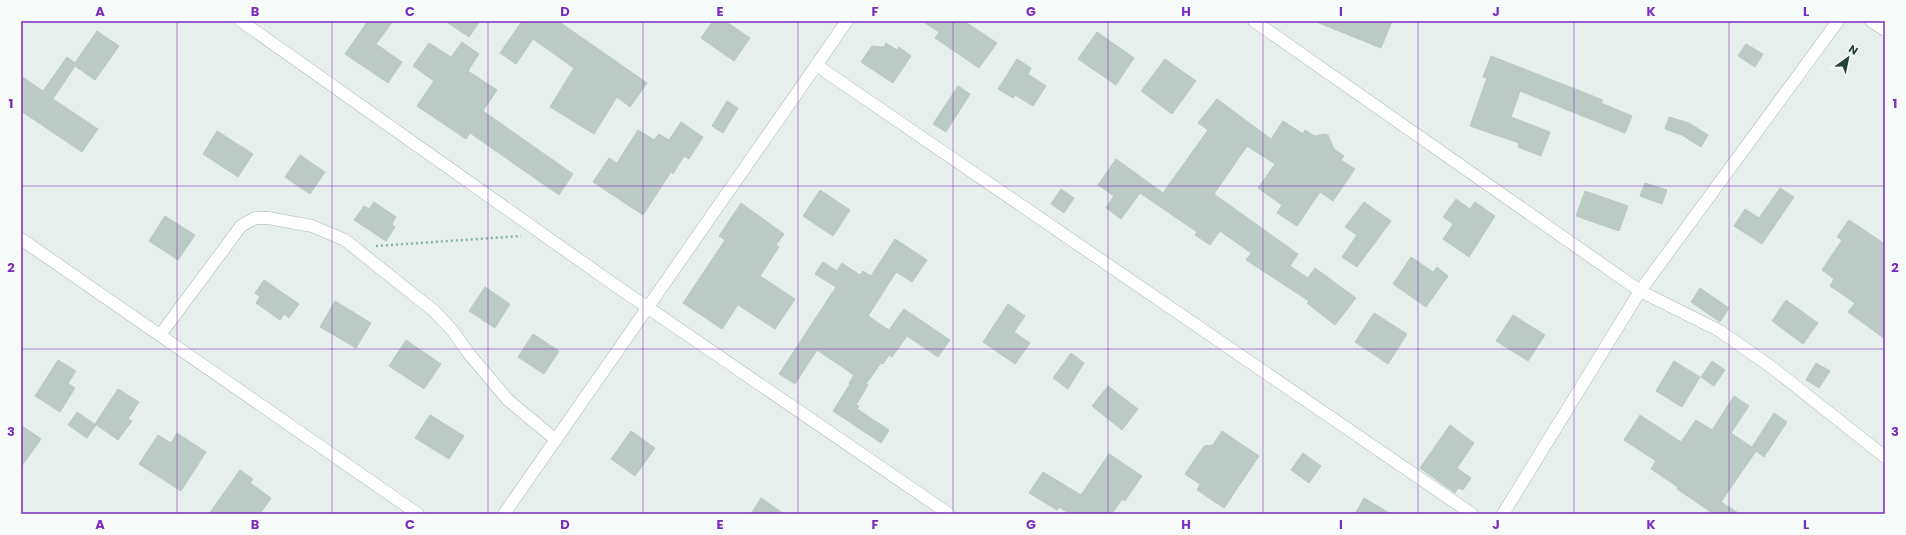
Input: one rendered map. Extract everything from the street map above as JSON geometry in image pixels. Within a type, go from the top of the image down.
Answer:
[{"type":"street","points":[[241,21],[542,234],[949,514]]},
{"type":"street","points":[[504,514],[647,306],[847,21]]},
{"type":"street","points":[[1254,21],[1640,291],[1720,331],[1774,369],[1885,457]]},
{"type":"street","points":[[1503,514],[1640,291],[1838,21]]},
{"type":"street","points":[[1871,21],[1885,30]]},
{"type":"street","points":[[816,65],[1472,514]]},
{"type":"street","points":[[160,335],[242,226],[255,218],[268,218],[312,226],[345,240],[434,311],[452,330],[470,355],[508,400],[556,440]]},
{"type":"street","points":[[21,239],[418,514]]},
{"type":"path","points":[[369,246],[542,234]]},
{"type":"building","points":[[368,21],[393,21],[376,44],[402,62],[388,83],[345,54]]},
{"type":"building","points":[[445,21],[480,21],[469,37]]},
{"type":"building","points":[[522,21],[558,21],[647,83],[630,107],[617,97],[594,134],[550,107],[574,68],[533,39],[516,64],[500,53]]},
{"type":"building","points":[[713,21],[725,21],[750,38],[734,61],[701,38]]},
{"type":"building","points":[[922,21],[964,21],[997,43],[979,68],[935,38],[939,32]]},
{"type":"building","points":[[1314,21],[1392,21],[1381,48]]},
{"type":"building","points":[[97,31],[119,46],[95,80],[75,66],[53,99],[98,129],[82,152],[21,111],[21,76],[43,91],[67,57],[75,63]]},
{"type":"building","points":[[1097,32],[1134,58],[1116,85],[1078,59]]},
{"type":"building","points":[[462,42],[479,54],[468,71],[497,90],[483,111],[573,174],[559,195],[470,133],[466,139],[417,106],[434,81],[413,66],[429,43],[451,57]]},
{"type":"building","points":[[886,43],[897,50],[899,47],[911,56],[893,83],[861,62],[872,46],[884,47]]},
{"type":"building","points":[[1746,44],[1763,54],[1755,67],[1738,56]]},
{"type":"building","points":[[1491,56],[1603,100],[1601,103],[1632,116],[1625,133],[1520,91],[1511,117],[1550,132],[1541,156],[1518,147],[1519,143],[1470,126],[1487,78],[1483,77]]},
{"type":"building","points":[[1017,59],[1031,68],[1028,74],[1046,86],[1033,106],[1015,95],[1013,98],[998,89]]},
{"type":"building","points":[[1165,59],[1196,81],[1172,114],[1141,91]]},
{"type":"building","points":[[958,86],[970,94],[946,132],[933,124]]},
{"type":"building","points":[[1217,99],[1271,139],[1283,121],[1303,134],[1305,130],[1315,136],[1324,134],[1328,135],[1334,149],[1344,156],[1341,160],[1355,169],[1333,201],[1320,192],[1297,226],[1277,213],[1282,205],[1258,188],[1275,164],[1247,146],[1214,194],[1298,254],[1290,266],[1308,278],[1315,268],[1356,298],[1335,325],[1307,303],[1309,301],[1246,260],[1251,253],[1220,231],[1210,245],[1195,235],[1197,232],[1140,193],[1121,219],[1106,208],[1114,196],[1098,185],[1116,159],[1163,193],[1208,130],[1198,123]]},
{"type":"building","points":[[727,101],[738,108],[723,133],[712,126]]},
{"type":"building","points":[[1669,117],[1689,123],[1708,135],[1701,147],[1682,135],[1665,129]]},
{"type":"building","points":[[681,122],[703,137],[689,159],[684,156],[673,174],[671,172],[643,215],[593,182],[609,158],[617,163],[638,130],[654,140],[659,134],[669,140]]},
{"type":"building","points":[[217,131],[253,154],[238,177],[203,154]]},
{"type":"building","points":[[300,155],[325,172],[310,194],[285,177]]},
{"type":"building","points":[[1645,183],[1667,190],[1662,204],[1640,196]]},
{"type":"building","points":[[1780,188],[1794,197],[1762,244],[1734,226],[1745,209],[1759,218]]},
{"type":"building","points":[[1061,189],[1074,198],[1064,213],[1051,204]]},
{"type":"building","points":[[820,190],[850,210],[833,236],[803,216]]},
{"type":"building","points":[[1585,191],[1628,206],[1619,231],[1576,216]]},
{"type":"building","points":[[1456,199],[1470,209],[1475,202],[1495,216],[1469,257],[1443,239],[1453,224],[1443,217]]},
{"type":"building","points":[[374,202],[396,217],[392,224],[395,227],[386,241],[354,220],[364,206],[369,209]]},
{"type":"building","points":[[1364,202],[1391,221],[1357,267],[1342,257],[1357,235],[1345,227]]},
{"type":"building","points":[[741,203],[784,234],[776,245],[779,247],[760,276],[795,299],[775,329],[738,305],[722,329],[683,303],[725,240],[719,236]]},
{"type":"building","points":[[165,216],[195,235],[178,260],[149,241]]},
{"type":"building","points":[[1849,220],[1885,244],[1885,339],[1848,312],[1855,303],[1830,286],[1834,279],[1822,270],[1842,240],[1837,237]]},
{"type":"building","points":[[895,239],[927,260],[912,282],[896,272],[868,316],[889,330],[904,309],[950,340],[938,357],[907,336],[892,357],[889,355],[883,364],[881,363],[866,384],[868,385],[856,405],[859,406],[857,409],[889,430],[881,443],[833,411],[854,375],[817,350],[795,384],[779,374],[836,287],[815,274],[823,262],[837,271],[842,263],[860,275],[863,271],[871,276]]},
{"type":"building","points":[[1411,257],[1433,272],[1437,267],[1448,276],[1426,307],[1393,284]]},
{"type":"building","points":[[264,280],[299,304],[289,318],[284,314],[280,320],[256,303],[260,297],[255,293]]},
{"type":"building","points":[[485,287],[510,304],[495,328],[469,311]]},
{"type":"building","points":[[1700,288],[1729,308],[1720,322],[1691,302]]},
{"type":"building","points":[[1786,300],[1818,323],[1803,344],[1772,321]]},
{"type":"building","points":[[335,301],[371,323],[356,348],[320,327]]},
{"type":"building","points":[[1008,304],[1025,316],[1014,332],[1030,343],[1015,364],[983,342]]},
{"type":"building","points":[[1374,313],[1407,334],[1388,364],[1355,342]]},
{"type":"building","points":[[1513,315],[1545,335],[1528,361],[1496,341]]},
{"type":"building","points":[[533,334],[559,351],[544,374],[518,357]]},
{"type":"building","points":[[406,340],[441,364],[424,389],[389,366]]},
{"type":"building","points":[[1071,353],[1084,363],[1068,389],[1053,378]]},
{"type":"building","points":[[58,360],[76,371],[68,383],[75,388],[60,412],[35,396]]},
{"type":"building","points":[[1674,361],[1700,377],[1682,407],[1656,391]]},
{"type":"building","points":[[1712,361],[1725,370],[1714,386],[1701,377]]},
{"type":"building","points":[[1816,363],[1830,371],[1819,388],[1806,380]]},
{"type":"building","points":[[1108,386],[1138,409],[1122,430],[1092,406]]},
{"type":"building","points":[[118,389],[139,402],[128,419],[132,421],[118,440],[95,424]]},
{"type":"building","points":[[1734,396],[1749,406],[1731,433],[1752,447],[1774,413],[1787,422],[1764,457],[1756,451],[1721,502],[1740,514],[1714,514],[1651,469],[1656,461],[1624,440],[1640,415],[1681,442],[1696,420],[1712,430]]},
{"type":"building","points":[[77,412],[96,425],[87,438],[68,425]]},
{"type":"building","points":[[430,415],[464,436],[449,459],[415,438]]},
{"type":"building","points":[[21,425],[41,439],[21,467]]},
{"type":"building","points":[[1450,425],[1474,443],[1457,468],[1471,478],[1463,490],[1458,488],[1455,493],[1420,468]]},
{"type":"building","points":[[631,431],[655,448],[635,476],[611,459]]},
{"type":"building","points":[[1222,431],[1259,456],[1224,508],[1197,490],[1200,484],[1185,474],[1204,446],[1213,445]]},
{"type":"building","points":[[177,433],[206,452],[181,491],[139,464],[158,435],[171,443]]},
{"type":"building","points":[[1303,453],[1321,466],[1309,483],[1291,470]]},
{"type":"building","points":[[1109,454],[1142,476],[1125,501],[1122,499],[1112,514],[1070,514],[1059,507],[1057,510],[1029,493],[1043,472],[1081,495]]},
{"type":"building","points":[[240,470],[253,479],[250,483],[271,498],[260,514],[209,514]]},
{"type":"building","points":[[761,498],[784,514],[751,514]]},
{"type":"building","points":[[1364,498],[1391,514],[1355,514]]}]
